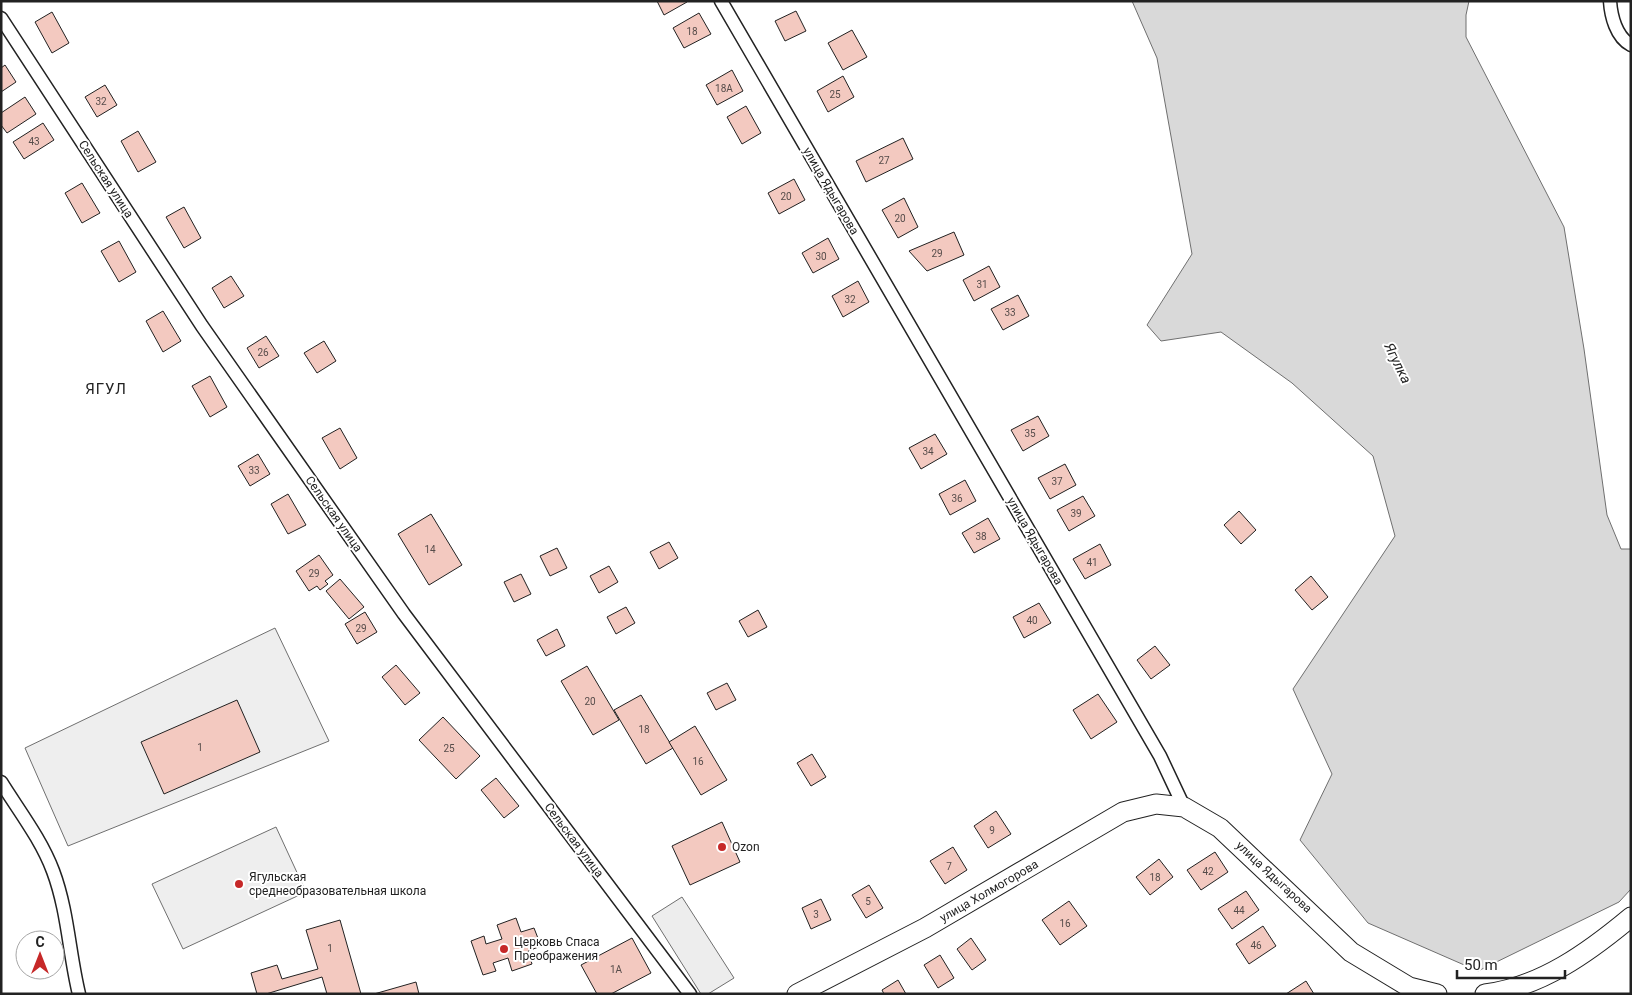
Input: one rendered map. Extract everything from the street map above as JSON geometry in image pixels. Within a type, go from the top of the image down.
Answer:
[{"type":"street","name":"улица Ядыгарова","points":[[721,1],[1160,756],[1184,807],[1220,828],[1351,952],[1408,987],[1437,994]]},
{"type":"street","points":[[1610,1],[1611,16],[1624,42],[1631,45]]},
{"type":"street","name":"Сельская улица","points":[[1,18],[202,326],[404,614],[690,994]]},
{"type":"street","points":[[1,782],[44,850],[54,872],[67,921],[79,994]]},
{"type":"street","name":"улица Холмогорова","points":[[797,994],[925,928],[1123,812],[1156,804],[1184,807]]},
{"type":"street","points":[[1485,994],[1503,992],[1551,973],[1599,944],[1631,917]]},
{"type":"shaded area","points":[[275,628],[329,741],[68,846],[25,748]]},
{"type":"shaded area","points":[[276,827],[306,892],[183,949],[152,884]]},
{"type":"shaded area","points":[[682,897],[734,978],[708,994],[701,994],[652,916]]},
{"type":"water","name":"Ягулка","points":[[1132,1],[1469,1],[1466,15],[1466,37],[1564,227],[1584,349],[1607,515],[1621,549],[1631,549],[1631,889],[1619,902],[1478,971],[1368,923],[1300,840],[1332,774],[1293,689],[1395,536],[1373,456],[1292,383],[1221,332],[1161,341],[1147,325],[1192,254],[1157,58]]},
{"type":"building","points":[[657,1],[687,1],[687,2],[664,15]]},
{"type":"building","points":[[796,11],[806,31],[785,41],[775,21]]},
{"type":"building","points":[[52,12],[69,43],[52,53],[35,22]]},
{"type":"building","points":[[699,13],[711,34],[684,48],[673,28]]},
{"type":"building","points":[[852,30],[867,57],[843,70],[828,43]]},
{"type":"building","points":[[5,65],[16,82],[1,92],[1,68]]},
{"type":"building","points":[[732,70],[743,91],[717,105],[706,85]]},
{"type":"building","points":[[843,76],[854,97],[828,112],[817,91]]},
{"type":"building","points":[[105,85],[117,105],[97,117],[85,97]]},
{"type":"building","points":[[25,97],[36,114],[7,133],[1,125],[1,113]]},
{"type":"building","points":[[746,106],[761,133],[742,144],[727,117]]},
{"type":"building","points":[[43,123],[54,140],[24,159],[13,142]]},
{"type":"building","points":[[138,131],[156,162],[138,172],[121,141]]},
{"type":"building","points":[[903,138],[913,159],[866,182],[856,161]]},
{"type":"building","points":[[794,179],[805,200],[779,214],[768,193]]},
{"type":"building","points":[[82,183],[100,213],[82,223],[65,193]]},
{"type":"building","points":[[904,198],[918,227],[898,238],[882,210]]},
{"type":"building","points":[[184,207],[201,238],[184,248],[166,217]]},
{"type":"building","points":[[954,232],[964,255],[927,271],[909,251]]},
{"type":"building","points":[[828,238],[839,259],[813,273],[802,253]]},
{"type":"building","points":[[119,241],[136,272],[119,282],[101,251]]},
{"type":"building","points":[[989,266],[1000,287],[974,301],[963,280]]},
{"type":"building","points":[[231,276],[244,296],[224,308],[212,288]]},
{"type":"building","points":[[858,281],[869,302],[843,317],[832,296]]},
{"type":"building","points":[[1018,295],[1029,316],[1003,330],[991,309]]},
{"type":"building","points":[[163,311],[181,341],[163,352],[146,321]]},
{"type":"building","points":[[266,336],[279,356],[259,368],[247,348]]},
{"type":"building","points":[[324,341],[336,361],[317,373],[304,353]]},
{"type":"building","points":[[210,376],[227,407],[210,417],[192,386]]},
{"type":"building","points":[[1038,416],[1049,436],[1023,451],[1011,430]]},
{"type":"building","points":[[340,428],[357,458],[340,469],[322,438]]},
{"type":"building","points":[[935,434],[947,454],[921,469],[909,448]]},
{"type":"building","points":[[258,454],[270,474],[250,486],[238,466]]},
{"type":"building","points":[[1065,464],[1076,485],[1050,499],[1038,478]]},
{"type":"building","points":[[965,480],[976,501],[950,515],[939,494]]},
{"type":"building","points":[[288,494],[306,525],[288,534],[271,504]]},
{"type":"building","points":[[1083,496],[1095,516],[1069,531],[1057,510]]},
{"type":"building","points":[[1239,511],[1256,530],[1241,544],[1224,525]]},
{"type":"building","points":[[431,514],[462,565],[429,585],[398,534]]},
{"type":"building","points":[[988,518],[1000,539],[974,553],[962,533]]},
{"type":"building","points":[[669,542],[678,558],[659,569],[650,552]]},
{"type":"building","points":[[1100,544],[1111,565],[1085,579],[1073,559]]},
{"type":"building","points":[[557,548],[567,568],[550,576],[540,556]]},
{"type":"building","points":[[319,555],[333,575],[325,581],[328,584],[320,590],[317,586],[309,591],[296,571]]},
{"type":"building","points":[[609,566],[618,582],[599,593],[590,576]]},
{"type":"building","points":[[521,574],[531,594],[514,602],[504,582]]},
{"type":"building","points":[[1311,576],[1328,597],[1312,610],[1295,590]]},
{"type":"building","points":[[340,579],[364,607],[349,619],[326,591]]},
{"type":"building","points":[[1039,603],[1051,623],[1024,638],[1013,617]]},
{"type":"building","points":[[626,607],[635,623],[616,634],[607,617]]},
{"type":"building","points":[[758,610],[767,627],[748,637],[739,621]]},
{"type":"building","points":[[365,612],[377,632],[357,644],[345,624]]},
{"type":"building","points":[[557,629],[565,646],[546,656],[537,640]]},
{"type":"building","points":[[1155,646],[1170,665],[1151,679],[1137,660]]},
{"type":"building","points":[[396,665],[420,693],[405,705],[382,677]]},
{"type":"building","points":[[587,666],[619,720],[593,735],[561,681]]},
{"type":"building","points":[[727,683],[736,700],[716,710],[707,693]]},
{"type":"building","points":[[1098,694],[1117,722],[1091,739],[1073,710]]},
{"type":"building","points":[[641,695],[673,748],[646,764],[614,710]]},
{"type":"building","points":[[237,700],[260,752],[164,794],[141,742]]},
{"type":"building","points":[[443,717],[480,756],[456,779],[419,740]]},
{"type":"building","points":[[695,726],[727,780],[701,795],[669,742]]},
{"type":"building","points":[[812,754],[826,777],[811,786],[797,763]]},
{"type":"building","points":[[496,778],[519,806],[504,818],[481,790]]},
{"type":"building","points":[[996,811],[1011,834],[988,848],[974,826]]},
{"type":"building","points":[[722,822],[740,862],[690,885],[672,846]]},
{"type":"building","points":[[953,847],[967,870],[945,884],[930,861]]},
{"type":"building","points":[[1215,852],[1228,872],[1201,890],[1187,870]]},
{"type":"building","points":[[1159,859],[1173,877],[1150,895],[1136,877]]},
{"type":"building","points":[[869,885],[883,908],[866,918],[852,895]]},
{"type":"building","points":[[1246,891],[1259,910],[1232,929],[1218,909]]},
{"type":"building","points":[[821,899],[831,920],[811,929],[802,908]]},
{"type":"building","points":[[1069,901],[1087,926],[1060,945],[1042,920]]},
{"type":"building","name":"Церковь Спаса Преображения","points":[[516,918],[521,932],[534,928],[541,946],[528,951],[532,964],[512,971],[508,958],[493,963],[496,971],[483,975],[471,941],[484,936],[486,944],[502,939],[497,925]]},
{"type":"building","points":[[340,920],[361,994],[327,994],[322,977],[266,994],[257,994],[251,973],[277,965],[282,979],[318,969],[306,930]]},
{"type":"building","points":[[1263,926],[1276,946],[1249,964],[1236,944]]},
{"type":"building","points":[[632,938],[651,973],[611,994],[597,994],[581,965]]},
{"type":"building","points":[[971,938],[986,960],[972,970],[957,949]]},
{"type":"building","points":[[940,955],[954,978],[938,988],[924,965]]},
{"type":"building","points":[[898,980],[906,994],[884,994],[882,990]]},
{"type":"building","points":[[1306,981],[1314,994],[1286,994]]},
{"type":"building","points":[[416,982],[419,994],[374,994]]},
{"type":"place","name":"Ozon","points":[[722,847]]},
{"type":"place","name":"Ягульская среднеобразовательная школа","points":[[239,884]]},
{"type":"place","name":"Церковь Спаса Преображения","points":[[504,949]]},
{"type":"district","name":"ЯГУЛ","points":[[106,389]]}]
